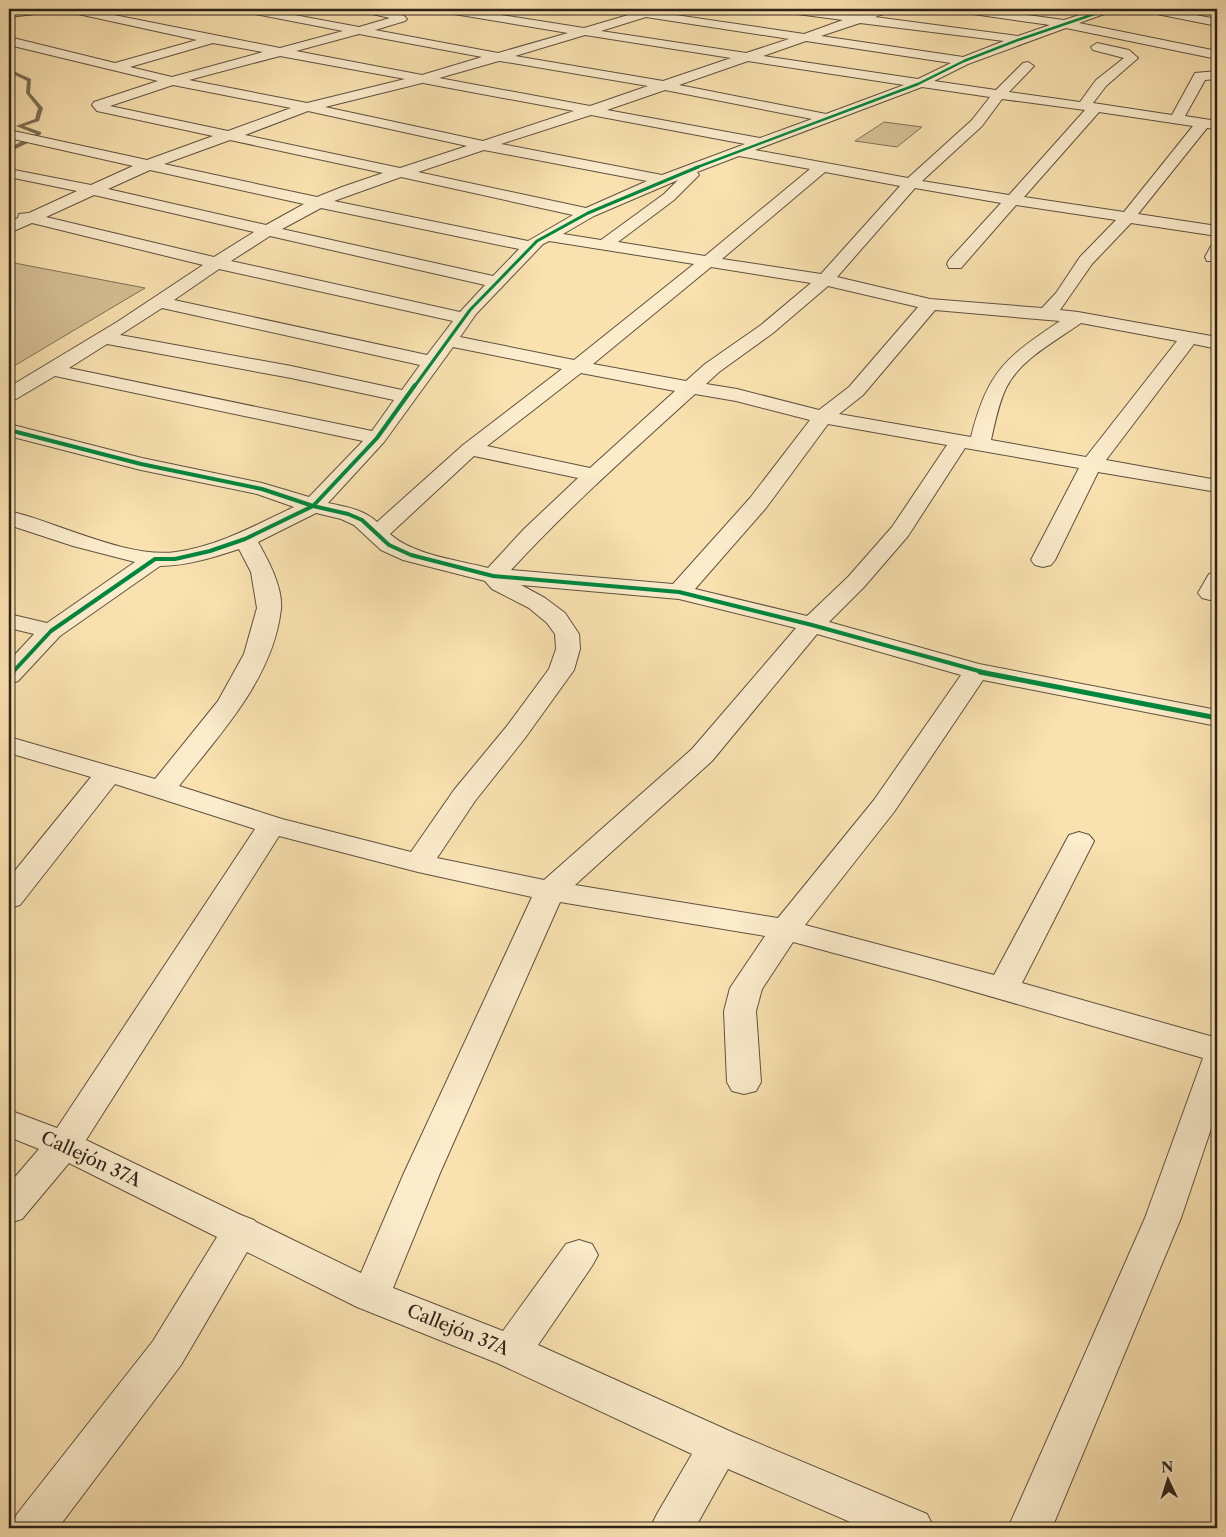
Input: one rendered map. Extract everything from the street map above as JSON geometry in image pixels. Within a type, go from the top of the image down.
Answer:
[{"type":"street","points":[[9,14],[52,9]]},
{"type":"street","points":[[69,9],[212,39],[762,143]]},
{"type":"street","points":[[255,9],[361,32],[662,85],[827,118]]},
{"type":"street","points":[[363,9],[401,19],[361,32],[172,81],[99,105],[102,108],[588,213]]},
{"type":"street","points":[[442,9],[918,84],[1090,106],[1210,124]]},
{"type":"street","points":[[617,9],[964,61]]},
{"type":"street","points":[[9,228],[150,164],[226,135],[306,108],[422,79],[662,9]]},
{"type":"street","points":[[9,395],[104,338],[216,263],[317,202],[480,145],[589,111],[888,9]]},
{"type":"street","points":[[958,9],[990,10],[1063,32],[1217,55]]},
{"type":"street","points":[[1146,9],[1217,23]]},
{"type":"street","points":[[778,10],[940,30],[1026,37],[1063,32],[1106,13]]},
{"type":"street","points":[[828,70],[990,10]]},
{"type":"street","points":[[529,22],[547,16]]},
{"type":"street","points":[[642,55],[754,17]]},
{"type":"street","points":[[9,518],[128,555],[155,559],[175,559],[210,551],[245,539],[313,506],[377,438],[464,318],[532,247],[547,236],[588,213],[663,180],[918,84],[964,61],[1026,37]]},
{"type":"street","points":[[114,67],[212,39]]},
{"type":"street","points":[[9,41],[172,81],[480,145],[663,180]]},
{"type":"street","points":[[956,264],[1013,200],[1090,106],[1101,83],[1132,58],[1125,53],[1086,45]]},
{"type":"street","points":[[588,72],[615,64]]},
{"type":"street","points":[[493,576],[594,475],[712,368],[767,329],[825,280],[911,183],[977,122],[998,94],[1028,66]]},
{"type":"street","points":[[1177,119],[1200,76],[1217,76]]},
{"type":"street","points":[[1047,314],[1063,296],[1086,261],[1128,217],[1210,124]]},
{"type":"street","points":[[9,134],[425,226],[532,247]]},
{"type":"street","points":[[739,152],[1013,200],[1217,231]]},
{"type":"street","points":[[377,534],[470,449],[577,367],[823,166]]},
{"type":"street","points":[[603,246],[669,197],[698,168]]},
{"type":"street","points":[[9,173],[94,190],[388,259],[498,282]]},
{"type":"street","points":[[9,214],[216,263],[464,318]]},
{"type":"street","points":[[547,236],[825,280],[930,304],[1078,317],[1217,343]]},
{"type":"street","points":[[159,302],[432,362]]},
{"type":"street","points":[[679,592],[758,503],[823,418],[863,384],[930,304]]},
{"type":"street","points":[[371,1296],[422,1174],[550,891],[702,755],[812,624],[856,582],[900,531],[969,443],[1006,372],[1035,347],[1078,317]]},
{"type":"street","points":[[104,338],[290,372],[406,397]]},
{"type":"street","points":[[1043,560],[1091,465],[1189,338]]},
{"type":"street","points":[[448,340],[689,389],[713,390],[823,418],[1217,486]]},
{"type":"street","points":[[52,370],[377,438]]},
{"type":"street","points":[[9,430],[141,464],[262,489],[313,506],[348,514],[362,520],[388,545],[411,555],[493,576],[679,592],[812,624],[976,671],[1217,718]]},
{"type":"street","points":[[470,449],[594,475]]},
{"type":"street","points":[[161,790],[230,704],[258,654],[270,608],[263,572],[245,539]]},
{"type":"street","points":[[9,676],[51,631],[155,559]]},
{"type":"street","points":[[418,863],[464,796],[516,732],[561,670],[568,649],[567,634],[556,618],[537,603],[500,584],[493,576]]},
{"type":"street","points":[[9,622],[51,631]]},
{"type":"street","points":[[744,1082],[740,1011],[746,988],[785,930],[884,806],[976,671]]},
{"type":"street","points":[[9,745],[109,773],[272,825],[418,863],[550,891],[681,911],[785,930],[1217,1050]]},
{"type":"street","points":[[9,898],[109,773]]},
{"type":"street","points":[[9,1209],[64,1145],[272,825]]},
{"type":"street","points":[[1003,989],[1079,841]]},
{"type":"street","points":[[1030,1528],[1163,1218],[1217,1062]]},
{"type":"street","name":"Callejón 37A","points":[[9,1123],[64,1145],[241,1230],[371,1296],[511,1351],[719,1446],[912,1528]]},
{"type":"street","points":[[32,1528],[167,1353],[241,1230]]},
{"type":"street","points":[[511,1351],[579,1255]]},
{"type":"street","points":[[672,1528],[719,1446]]},
{"type":"shaded area","points":[[884,122],[922,127],[897,147],[855,141]]},
{"type":"shaded area","points":[[9,262],[145,288],[9,369]]},
{"type":"waterway","points":[[9,70],[29,80],[28,93],[41,108],[37,120],[19,126],[39,133],[30,140],[9,150]]},
{"type":"cycle path","points":[[9,676],[51,631],[155,559],[175,559],[210,551],[245,539],[313,506],[377,438],[470,310],[537,241],[588,213],[663,180],[918,84],[964,61],[1018,40],[1109,9]]},
{"type":"cycle path","points":[[9,430],[141,464],[262,489],[313,506],[348,514],[362,520],[389,545],[411,555],[493,576],[679,592],[812,625],[976,671],[1217,718]]}]
